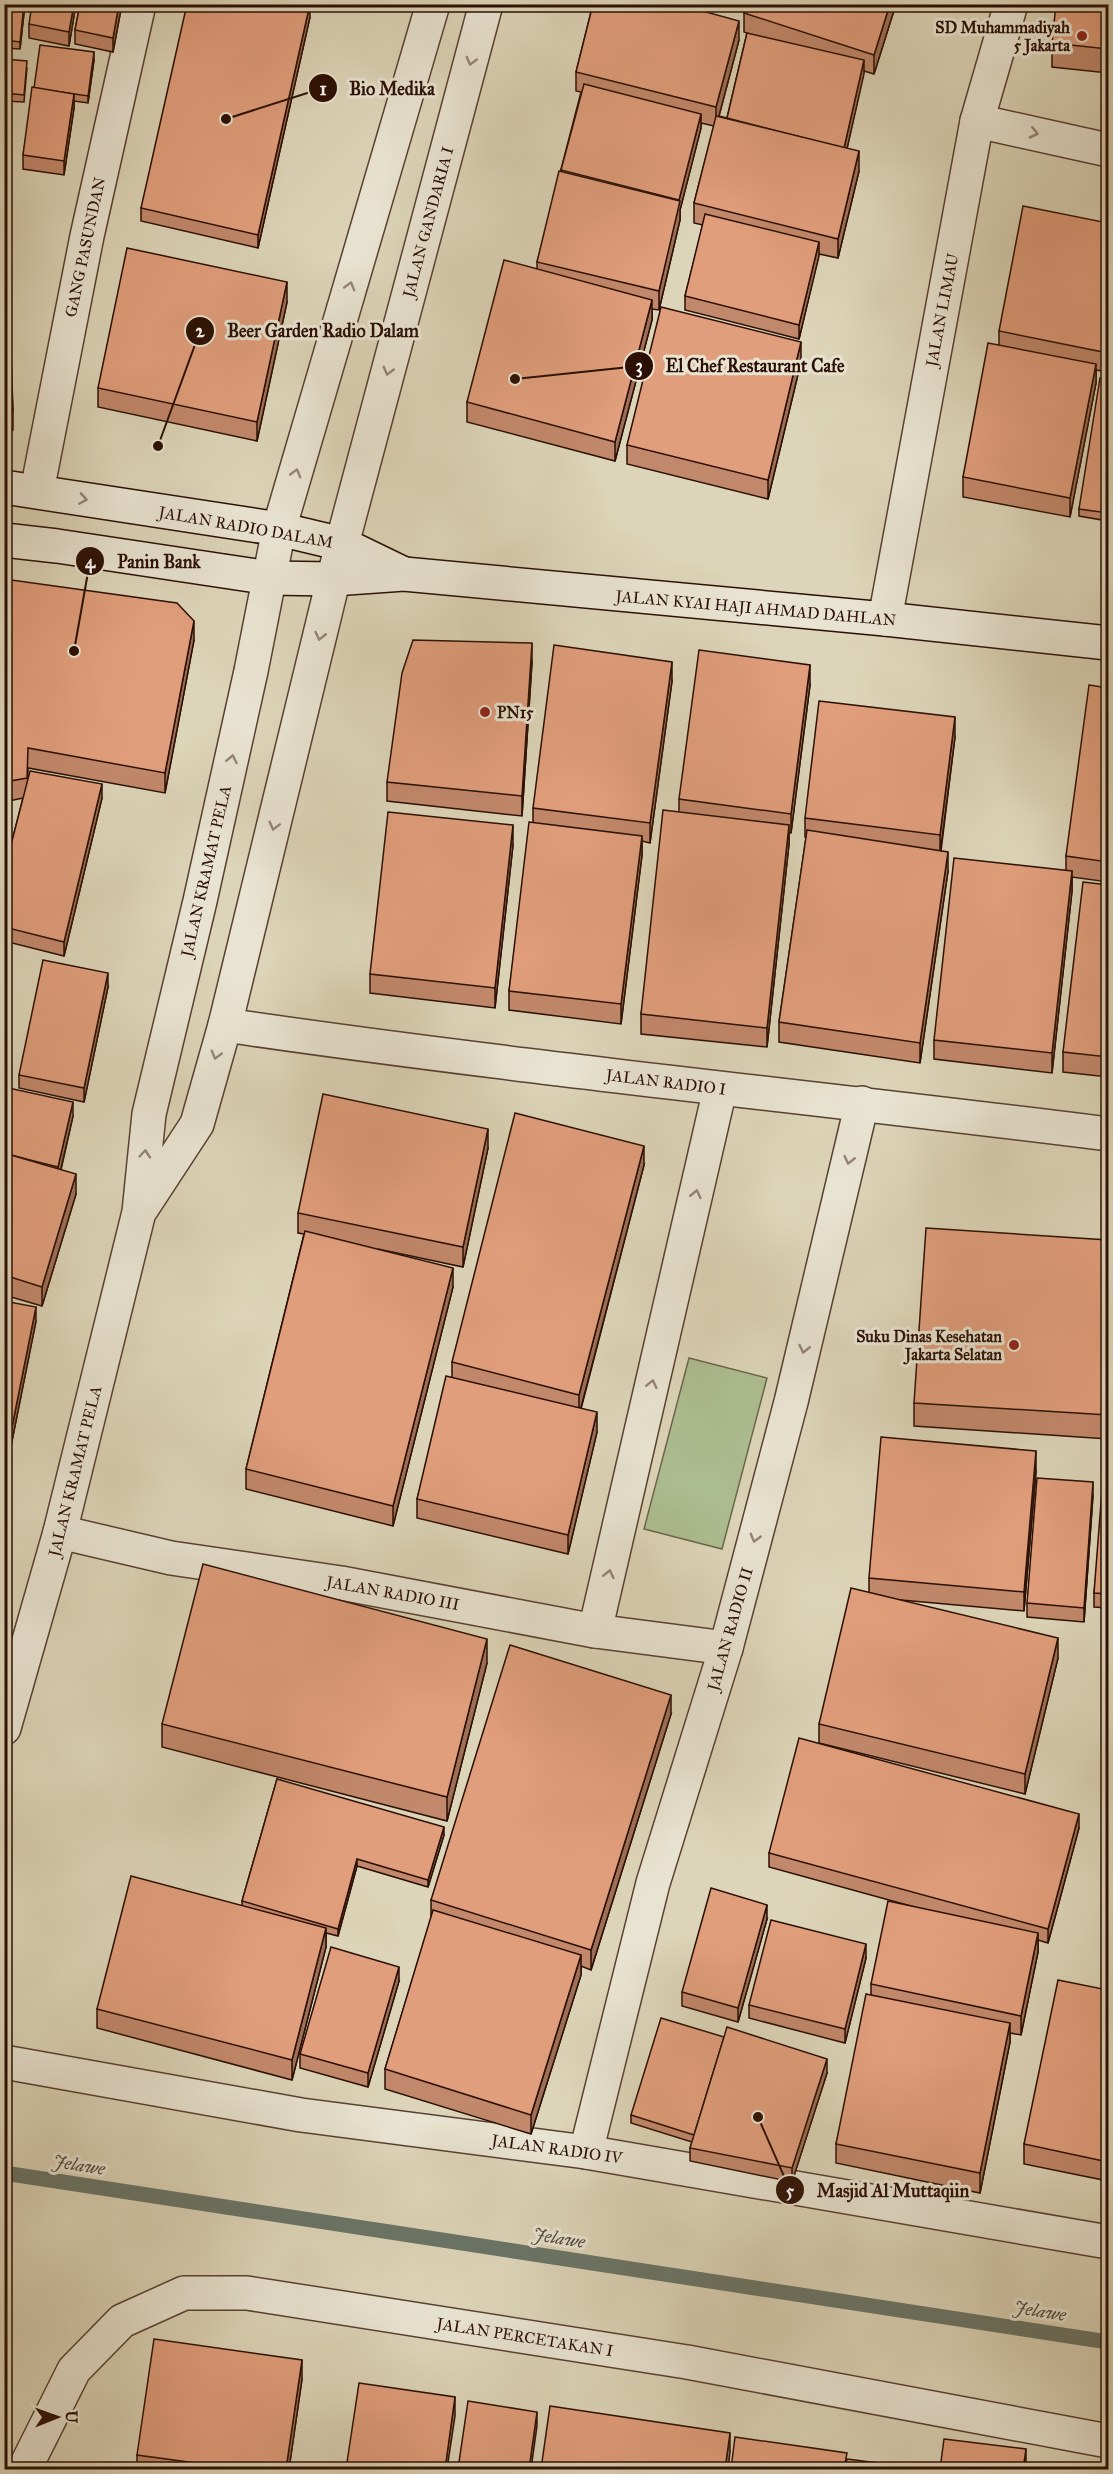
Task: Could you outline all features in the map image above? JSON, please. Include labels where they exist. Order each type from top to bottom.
[{"type":"street","name":"GANG PASUNDAN","points":[[36,491],[87,236],[139,4]]},
{"type":"street","points":[[279,530],[433,4]]},
{"type":"street","name":"JALAN GANDARIA I","points":[[333,579],[486,4]]},
{"type":"street","name":"JALAN LIMAU","points":[[885,619],[977,121],[1011,4]]},
{"type":"street","points":[[977,121],[1108,150]]},
{"type":"street","name":"JALAN RADIO DALAM","points":[[4,487],[279,530],[342,544],[404,574]]},
{"type":"street","name":"JALAN KRAMAT PELA","points":[[4,1728],[60,1532],[140,1212],[148,1114],[200,901],[279,530]]},
{"type":"street","points":[[4,540],[270,578],[333,579],[404,574]]},
{"type":"street","name":"JALAN KYAI HAJI AHMAD DAHLAN","points":[[404,574],[885,619],[1108,643]]},
{"type":"street","name":"JALAN KRAMAT PELA","points":[[140,1212],[197,1124],[225,1025],[333,579]]},
{"type":"street","name":"JALAN RADIO I","points":[[225,1025],[720,1089],[862,1103],[1108,1134]]},
{"type":"street","points":[[596,1631],[720,1089]]},
{"type":"street","name":"JALAN RADIO II","points":[[586,2152],[653,1883],[726,1648],[791,1402],[862,1103]]},
{"type":"street","name":"JALAN RADIO III","points":[[60,1532],[171,1558],[341,1583],[596,1631],[726,1648]]},
{"type":"street","name":"JALAN RADIO IV","points":[[4,2062],[301,2115],[586,2152],[1108,2242]]},
{"type":"street","name":"JALAN PERCETAKAN I","points":[[24,2469],[74,2370],[122,2321],[184,2293],[247,2293],[664,2359],[1108,2442]]},
{"type":"green space","points":[[689,1358],[767,1378],[722,1549],[644,1529]]},
{"type":"building","points":[[4,4],[24,4],[20,42],[4,40]]},
{"type":"building","points":[[32,4],[74,4],[69,32],[29,24]]},
{"type":"building","points":[[80,4],[119,4],[113,38],[75,30]]},
{"type":"building","points":[[187,4],[310,4],[258,235],[141,208]]},
{"type":"building","points":[[593,4],[677,4],[739,21],[716,107],[576,72]]},
{"type":"building","points":[[681,4],[696,4],[694,9]]},
{"type":"building","points":[[747,4],[890,4],[874,55],[744,13]]},
{"type":"building","name":"SD Muhammadiyah 5 Jakarta","points":[[1056,4],[1108,4],[1108,49],[1052,43]]},
{"type":"building","points":[[747,33],[864,60],[844,148],[727,118]]},
{"type":"building","points":[[40,45],[94,52],[88,96],[34,88]]},
{"type":"building","points":[[4,59],[27,61],[24,95],[4,93]]},
{"type":"building","points":[[584,84],[701,114],[679,200],[561,170]]},
{"type":"building","points":[[32,87],[74,94],[64,161],[23,155]]},
{"type":"building","points":[[716,116],[859,151],[838,239],[694,203]]},
{"type":"building","points":[[559,171],[680,201],[659,291],[537,262]]},
{"type":"building","points":[[1023,206],[1108,223],[1108,353],[999,331]]},
{"type":"building","points":[[705,214],[819,242],[799,325],[685,296]]},
{"type":"building","points":[[4,234],[7,234],[13,411],[4,411]]},
{"type":"building","points":[[127,248],[287,282],[257,422],[98,388]]},
{"type":"building","points":[[504,260],[652,300],[615,442],[467,402]]},
{"type":"building","points":[[661,307],[801,342],[768,480],[627,445]]},
{"type":"building","points":[[988,343],[1096,364],[1070,498],[963,477]]},
{"type":"building","points":[[1100,378],[1108,379],[1108,513],[1079,509]]},
{"type":"building","points":[[4,579],[177,603],[194,621],[165,773],[28,748],[27,778],[4,782]]},
{"type":"building","points":[[413,640],[532,643],[522,796],[387,782],[402,673]]},
{"type":"building","points":[[554,645],[672,662],[650,823],[533,808]]},
{"type":"building","points":[[699,650],[810,665],[791,814],[679,799]]},
{"type":"building","points":[[1089,685],[1108,688],[1108,862],[1066,856]]},
{"type":"building","points":[[819,701],[955,717],[940,835],[805,818]]},
{"type":"building","points":[[30,771],[102,784],[64,942],[4,927],[4,872]]},
{"type":"building","points":[[663,810],[789,825],[767,1028],[641,1014]]},
{"type":"building","points":[[388,812],[513,825],[495,988],[370,974]]},
{"type":"building","points":[[529,822],[642,836],[621,1004],[509,991]]},
{"type":"building","points":[[807,830],[948,852],[920,1043],[779,1022]]},
{"type":"building","points":[[954,858],[1072,871],[1052,1053],[934,1040]]},
{"type":"building","points":[[1083,882],[1108,885],[1108,1057],[1063,1052]]},
{"type":"building","points":[[43,960],[108,973],[84,1088],[19,1075]]},
{"type":"building","points":[[4,1087],[73,1102],[58,1167],[4,1153]]},
{"type":"building","points":[[323,1094],[488,1129],[463,1247],[298,1213]]},
{"type":"building","points":[[515,1113],[644,1146],[579,1395],[452,1362]]},
{"type":"building","points":[[4,1153],[76,1174],[42,1287],[4,1275]]},
{"type":"building","name":"Suku Dinas Kesehatan Jakarta Selatan","points":[[926,1228],[1108,1240],[1108,1415],[914,1403]]},
{"type":"building","points":[[305,1231],[453,1268],[393,1506],[246,1469]]},
{"type":"building","points":[[4,1301],[36,1307],[11,1432],[4,1431]]},
{"type":"building","points":[[446,1376],[597,1412],[568,1535],[417,1499]]},
{"type":"building","points":[[881,1437],[1036,1451],[1024,1592],[869,1578]]},
{"type":"building","points":[[1104,1464],[1108,1464],[1108,1594],[1094,1593]]},
{"type":"building","points":[[1037,1478],[1093,1482],[1084,1608],[1027,1603]]},
{"type":"building","points":[[203,1564],[487,1639],[447,1797],[162,1724]]},
{"type":"building","points":[[851,1588],[1058,1638],[1025,1774],[819,1724]]},
{"type":"building","points":[[510,1645],[671,1695],[591,1950],[431,1900]]},
{"type":"building","points":[[799,1738],[1079,1814],[1048,1929],[769,1853]]},
{"type":"building","points":[[277,1779],[444,1827],[428,1880],[357,1859],[338,1929],[242,1901]]},
{"type":"building","points":[[131,1876],[326,1928],[292,2060],[97,2009]]},
{"type":"building","points":[[711,1888],[767,1905],[738,2008],[682,1992]]},
{"type":"building","points":[[888,1901],[1038,1933],[1021,2016],[871,1984]]},
{"type":"building","points":[[433,1910],[581,1955],[531,2115],[385,2069]]},
{"type":"building","points":[[771,1920],[866,1944],[845,2029],[749,2005]]},
{"type":"building","points":[[331,1947],[399,1967],[368,2073],[300,2054]]},
{"type":"building","points":[[1058,1980],[1108,1990],[1108,2162],[1024,2144]]},
{"type":"building","points":[[866,1994],[1010,2023],[980,2173],[836,2144]]},
{"type":"building","points":[[661,2018],[724,2037],[694,2135],[631,2115]]},
{"type":"building","points":[[727,2027],[827,2059],[792,2168],[690,2148]]},
{"type":"building","points":[[154,2339],[302,2360],[286,2469],[240,2469],[137,2455]]},
{"type":"building","points":[[359,2383],[455,2397],[445,2469],[346,2469]]},
{"type":"building","points":[[468,2401],[537,2412],[529,2469],[458,2469]]},
{"type":"building","points":[[550,2406],[730,2433],[725,2469],[541,2469]]},
{"type":"building","points":[[735,2437],[847,2453],[844,2469],[731,2469]]},
{"type":"building","points":[[944,2439],[1026,2449],[1023,2469],[940,2469]]},
{"type":"building","points":[[847,2459],[926,2469],[845,2469]]},
{"type":"waterway","name":"Jelawe","points":[[4,2173],[1108,2342]]},
{"type":"place","name":"SD Muhammadiyah 5 Jakarta","points":[[1082,36]]},
{"type":"place","name":"Bio Medika","points":[[226,119]]},
{"type":"place","name":"El Chef Restaurant Cafe","points":[[515,379]]},
{"type":"place","name":"Beer Garden Radio Dalam","points":[[158,446]]},
{"type":"place","name":"Panin Bank","points":[[74,651]]},
{"type":"place","name":"PN15","points":[[485,712]]},
{"type":"place","name":"Suku Dinas Kesehatan Jakarta Selatan","points":[[1014,1345]]},
{"type":"place","name":"Masjid Al Muttaqiin","points":[[758,2117]]}]
